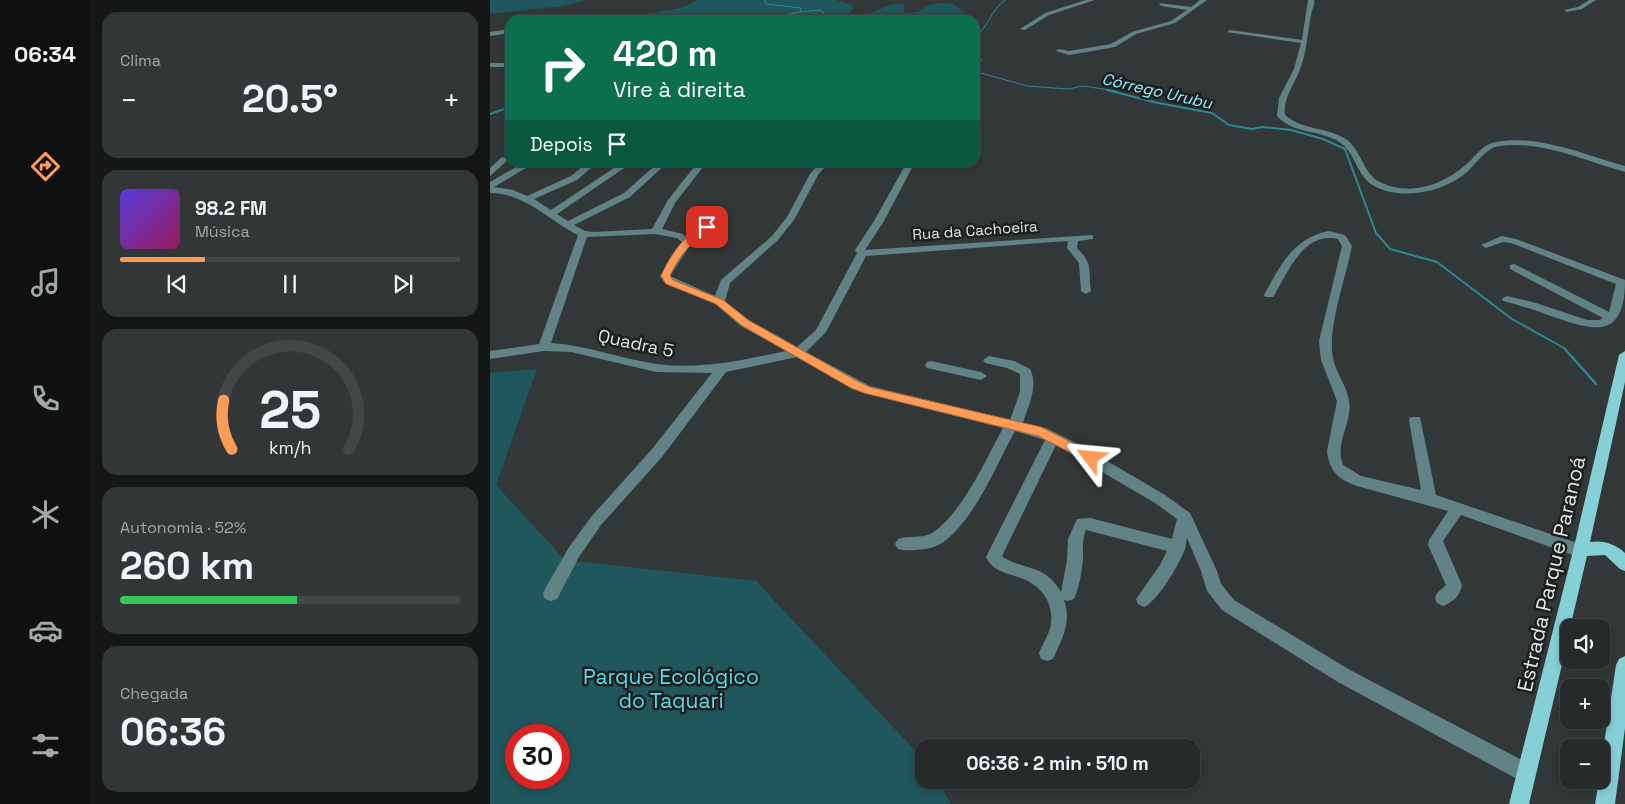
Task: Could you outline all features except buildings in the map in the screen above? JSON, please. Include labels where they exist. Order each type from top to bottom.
[{"type":"main road","name":"Estrada Parque Paranoá","points":[[1519,804],[1581,551],[1625,355]]},
{"type":"main road","points":[[1581,551],[1602,547],[1616,555],[1625,564]]},
{"type":"main road","points":[[1605,804],[1625,665]]},
{"type":"street","points":[[1022,29],[1048,14],[1092,0]]},
{"type":"street","points":[[1311,0],[1312,4],[1308,12],[1308,28],[1305,42],[1295,75],[1280,108],[1281,116],[1297,126],[1345,141],[1357,154],[1365,174],[1378,185],[1412,190],[1424,190],[1443,186],[1459,175],[1489,146],[1498,144],[1536,146],[1625,169]]},
{"type":"street","points":[[1567,10],[1580,8],[1593,0]]},
{"type":"street","points":[[1190,2],[1198,4]]},
{"type":"street","points":[[1161,4],[1198,4]]},
{"type":"street","points":[[1060,51],[1069,53],[1114,46],[1134,33],[1173,22],[1198,4]]},
{"type":"street","points":[[490,36],[505,32]]},
{"type":"street","points":[[1230,32],[1305,42]]},
{"type":"street","points":[[490,36],[505,36]]},
{"type":"street","points":[[490,64],[505,65]]},
{"type":"street","points":[[490,173],[505,159]]},
{"type":"street","points":[[490,186],[523,167]]},
{"type":"street","points":[[525,200],[574,178],[588,167]]},
{"type":"street","points":[[550,214],[621,167]]},
{"type":"street","points":[[568,225],[627,195],[658,167]]},
{"type":"street","points":[[656,231],[671,202],[699,167]]},
{"type":"street","points":[[719,302],[725,282],[775,238],[791,218],[814,174],[820,167]]},
{"type":"street","points":[[798,353],[820,332],[862,253],[860,250],[862,245],[879,221],[908,167]]},
{"type":"street","points":[[490,190],[506,191],[525,200],[582,234],[629,234],[669,231],[677,233],[687,242]]},
{"type":"street","points":[[717,218],[687,242],[670,266],[666,278],[674,284],[719,302],[745,323],[868,390],[1041,432],[1107,467],[1185,516],[1209,571],[1210,580],[1216,592],[1228,605],[1344,676],[1526,773]]},
{"type":"street","points":[[544,347],[582,234]]},
{"type":"street","points":[[1269,295],[1300,246],[1312,238],[1324,234],[1336,234],[1345,240],[1345,257],[1325,340],[1327,360],[1343,402],[1333,444],[1339,469],[1368,485],[1399,491],[1458,508],[1581,551]]},
{"type":"street","name":"Rua da Cachoeira","points":[[862,253],[1090,237]]},
{"type":"street","points":[[1073,238],[1072,248],[1084,261],[1086,291]]},
{"type":"street","points":[[1486,245],[1502,238],[1513,241],[1623,284],[1613,316],[1602,324],[1586,324],[1532,304],[1507,299]]},
{"type":"street","points":[[1514,267],[1593,310],[1613,316]]},
{"type":"street","name":"Quadra 5","points":[[490,355],[544,347],[571,348],[656,368],[680,370],[722,369],[798,353]]},
{"type":"street","points":[[903,544],[937,538],[948,527],[960,514],[1014,425],[1026,394],[1028,381],[1026,372],[1010,364],[989,360]]},
{"type":"street","points":[[931,366],[981,376]]},
{"type":"street","points":[[551,594],[574,552],[596,521],[657,453],[722,369]]},
{"type":"street","points":[[1416,420],[1430,500]]},
{"type":"street","points":[[1047,653],[1057,631],[1059,621],[1056,600],[1048,585],[1040,578],[1000,564],[994,557],[1053,438]]},
{"type":"street","points":[[1443,598],[1453,590],[1454,585],[1437,550],[1436,540],[1458,508]]},
{"type":"street","points":[[1144,599],[1168,569],[1178,547],[1185,516]]},
{"type":"street","points":[[1068,594],[1075,560],[1074,538],[1082,524],[1090,524],[1178,547]]},
{"type":"green space","points":[[490,0],[587,0],[563,6],[490,14]]},
{"type":"green space","points":[[697,0],[836,0],[852,5],[853,9],[849,14],[858,15],[645,15],[685,7]]},
{"type":"green space","points":[[941,3],[953,4],[967,15],[858,15],[897,4],[904,4],[904,13],[917,12],[930,5]]},
{"type":"green space","name":"Parque Ecológico do Taquari","points":[[537,369],[496,485],[565,560],[756,581],[915,750],[915,789],[942,789],[951,804],[490,804],[490,373]]},
{"type":"waterway","name":"Córrego Urubu","points":[[765,0],[766,4],[801,8],[800,12]]},
{"type":"waterway","name":"Córrego Urubu","points":[[980,33],[996,9],[1005,0]]},
{"type":"waterway","name":"Córrego Urubu","points":[[800,12],[821,10],[825,15]]},
{"type":"waterway","name":"Córrego Urubu","points":[[785,15],[800,12]]},
{"type":"waterway","name":"Córrego Urubu","points":[[980,59],[982,60],[980,62]]},
{"type":"waterway","name":"Córrego Urubu","points":[[980,71],[1027,86],[1068,89],[1083,86],[1116,91]]},
{"type":"waterway","name":"Córrego Urubu","points":[[1107,90],[1158,103],[1212,113],[1229,125],[1252,129],[1262,127],[1291,130],[1323,139],[1345,149],[1376,233],[1390,249],[1437,262],[1512,319],[1564,348],[1573,358]]},
{"type":"waterway","name":"Córrego Urubu","points":[[490,114],[505,109]]},
{"type":"waterway","name":"Córrego Urubu","points":[[1572,357],[1596,384]]},
{"type":"route","points":[[707,227],[687,242],[670,266],[665,276],[670,282],[699,292],[719,302],[745,323],[855,385],[868,390],[1041,432],[1091,458]]}]
